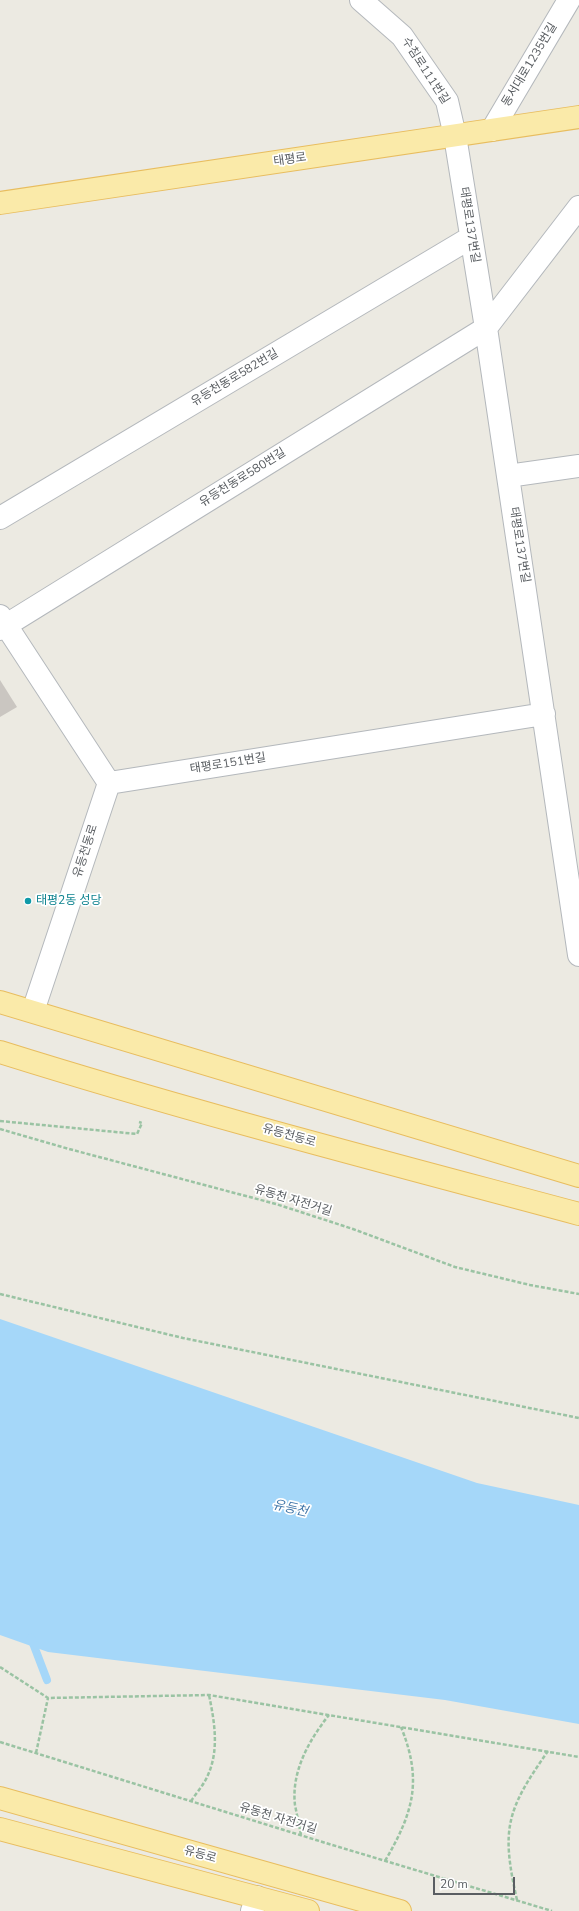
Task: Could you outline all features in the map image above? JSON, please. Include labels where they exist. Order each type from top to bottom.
[{"type":"main road","name":"태평로","points":[[0,203],[579,117]]},
{"type":"main road","points":[[0,1002],[579,1176]]},
{"type":"main road","name":"유등천동로","points":[[0,1052],[74,1076],[327,1147],[579,1214]]},
{"type":"main road","name":"유등로","points":[[0,1798],[400,1911]]},
{"type":"main road","points":[[0,1829],[254,1904],[308,1911]]},
{"type":"street","name":"수침로111번길","points":[[361,0],[402,36],[447,101],[455,136]]},
{"type":"street","name":"동서대로1235번길","points":[[492,130],[569,0]]},
{"type":"street","name":"태평로137번길","points":[[455,136],[470,238],[486,328],[579,955]]},
{"type":"street","points":[[486,328],[579,207]]},
{"type":"street","name":"유등천동로582번길","points":[[0,518],[470,238]]},
{"type":"street","name":"유등천동로580번길","points":[[2,623],[486,328]]},
{"type":"street","points":[[508,476],[579,466]]},
{"type":"street","points":[[2,623],[109,782]]},
{"type":"street","name":"태평로151번길","points":[[109,782],[544,714]]},
{"type":"street","name":"유등천동로","points":[[33,1011],[109,782]]},
{"type":"path","points":[[0,1121],[137,1134],[142,1123],[135,1120]]},
{"type":"path","name":"유동천 자전거길","points":[[0,1129],[69,1149],[276,1204],[353,1229],[455,1267],[530,1285],[579,1294]]},
{"type":"path","points":[[0,1294],[183,1338],[579,1418]]},
{"type":"path","points":[[0,1667],[48,1698],[209,1695],[579,1757]]},
{"type":"path","points":[[191,1801],[206,1780],[216,1738],[209,1695]]},
{"type":"path","points":[[36,1753],[48,1698]]},
{"type":"path","points":[[301,1835],[295,1804],[298,1774],[306,1750],[317,1730],[330,1715]]},
{"type":"path","points":[[386,1861],[400,1836],[410,1808],[414,1785],[406,1740],[401,1727]]},
{"type":"path","name":"유동천 자전거길","points":[[0,1742],[552,1911]]},
{"type":"path","points":[[517,1901],[510,1871],[507,1841],[510,1819],[519,1795],[548,1751]]},
{"type":"water","name":"유등천","points":[[0,1319],[477,1483],[579,1505],[579,1724],[445,1700],[48,1652],[0,1635]]},
{"type":"building","points":[[0,680],[17,707],[0,717]]},
{"type":"waterway","points":[[31,1638],[47,1680]]},
{"type":"place","name":"태평2동 성당","points":[[28,901]]}]
